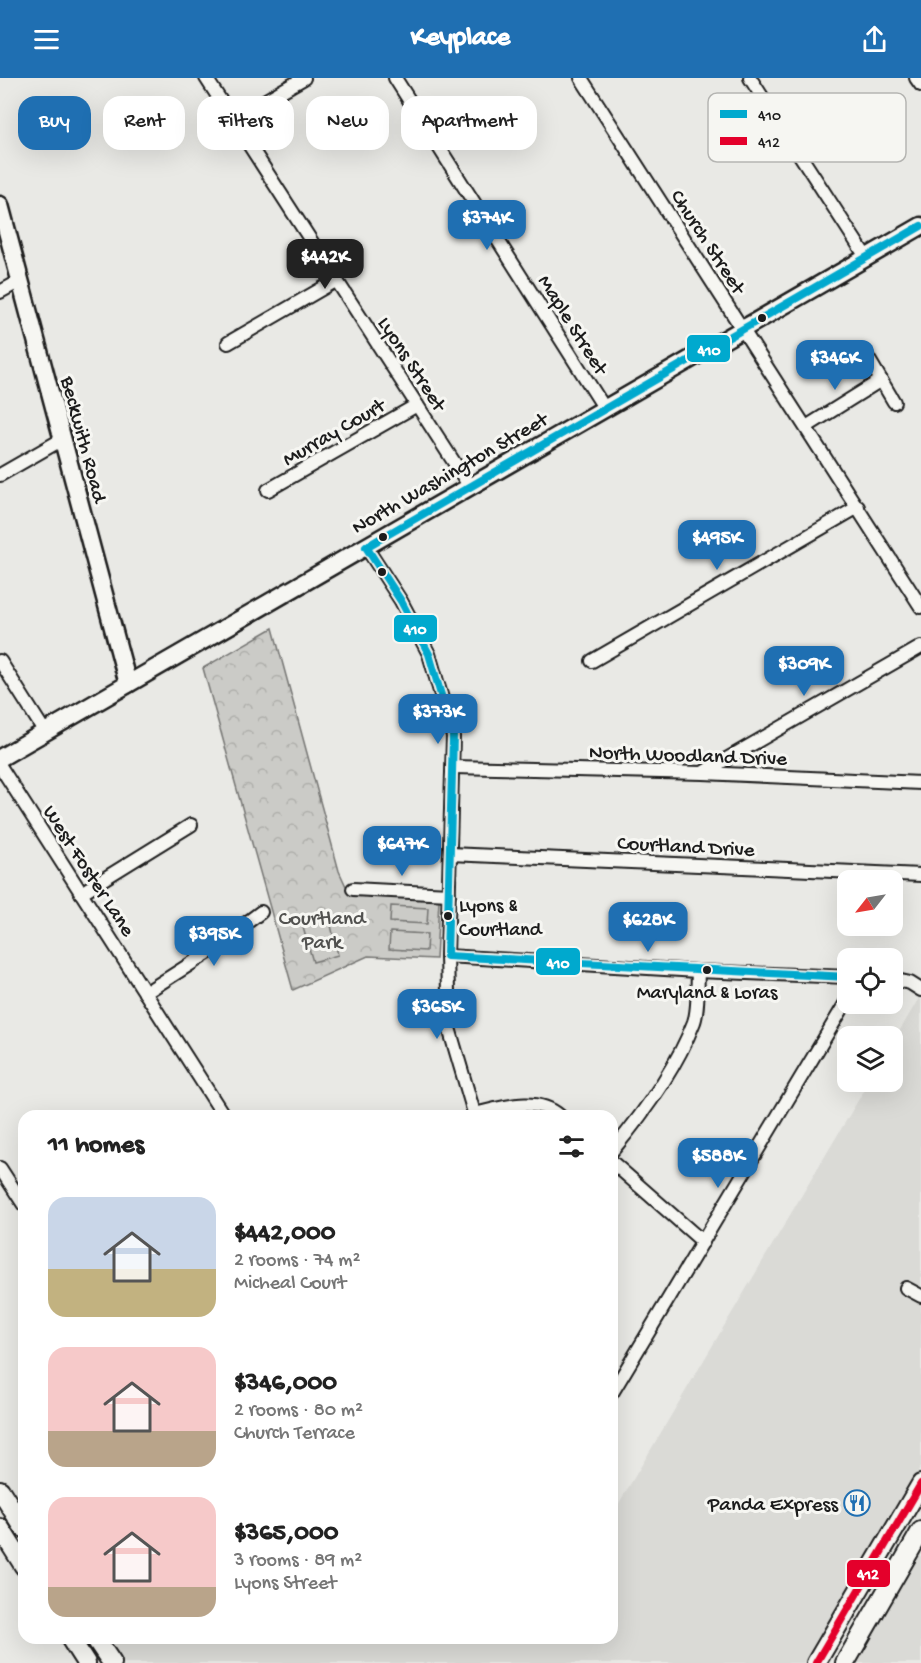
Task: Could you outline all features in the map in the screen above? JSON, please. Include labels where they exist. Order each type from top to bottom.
[{"type":"main road","points":[[816,1663],[921,1484]]},
{"type":"main road","points":[[0,1490],[18,1518]]},
{"type":"main road","points":[[0,1528],[18,1556]]},
{"type":"main road","points":[[845,1663],[921,1531]]},
{"type":"main road","points":[[74,1644],[86,1663]]},
{"type":"main road","points":[[99,1644],[112,1663]]},
{"type":"street","name":"Lyons Street","points":[[206,78],[218,96]]},
{"type":"street","points":[[273,96],[304,78]]},
{"type":"street","name":"Maple Street","points":[[395,78],[605,408]]},
{"type":"street","name":"Church Street","points":[[581,78],[921,607]]},
{"type":"street","points":[[750,78],[760,93]]},
{"type":"street","points":[[916,78],[921,85]]},
{"type":"street","name":"Lyons Street","points":[[253,150],[470,487]]},
{"type":"street","points":[[804,162],[866,257]]},
{"type":"street","name":"Beckwith Road","points":[[0,205],[128,684]]},
{"type":"street","name":"North Washington Street","points":[[0,758],[921,226]]},
{"type":"street","points":[[228,343],[337,280]]},
{"type":"street","points":[[0,292],[20,281]]},
{"type":"street","points":[[868,358],[894,402]]},
{"type":"street","points":[[806,427],[881,380]]},
{"type":"street","name":"Murray Court","points":[[268,490],[417,405]]},
{"type":"street","points":[[0,475],[61,440]]},
{"type":"street","points":[[592,661],[858,507]]},
{"type":"street","points":[[366,547],[401,601],[429,654],[453,736],[447,956],[449,1028],[474,1110]]},
{"type":"street","points":[[703,773],[921,647]]},
{"type":"street","points":[[0,661],[45,732]]},
{"type":"street","name":"West Foster Lane","points":[[0,766],[220,1110]]},
{"type":"street","name":"North Woodland Drive","points":[[453,767],[703,773],[921,783]]},
{"type":"street","points":[[81,892],[191,825]]},
{"type":"street","name":"Courtland Drive","points":[[450,854],[921,875]]},
{"type":"street","points":[[353,889],[449,894]]},
{"type":"street","points":[[145,993],[239,933],[245,924],[261,912]]},
{"type":"street","points":[[447,956],[837,977]]},
{"type":"street","points":[[618,1144],[642,1115],[694,1020],[698,971]]},
{"type":"street","points":[[903,981],[921,990]]},
{"type":"street","points":[[618,1383],[839,1014]]},
{"type":"street","points":[[495,1110],[520,1104],[541,1106],[549,1110]]},
{"type":"street","points":[[618,1167],[703,1242]]},
{"type":"street","points":[[0,1168],[18,1196]]},
{"type":"street","points":[[906,1288],[921,1296]]},
{"type":"shaded area","points":[[919,998],[921,1000],[921,1467],[806,1663],[122,1663],[110,1644],[618,1644],[618,1505],[863,1092],[903,1092],[902,1026]]},
{"type":"shaded area","points":[[921,1545],[921,1663],[856,1663]]},
{"type":"green space","name":"Courtland Park","points":[[273,628],[339,871],[350,895],[439,900],[436,959],[368,956],[293,990],[203,668]]},
{"type":"green space","points":[[391,906],[428,908],[427,924],[390,922]]},
{"type":"green space","points":[[329,917],[338,955],[313,962],[302,924]]},
{"type":"green space","points":[[390,932],[427,934],[426,951],[389,949]]},
{"type":"transit line","name":"410","points":[[837,976],[447,956],[453,736],[429,654],[401,601],[366,547],[921,226]]},
{"type":"transit line","name":"412","points":[[816,1663],[921,1484]]},
{"type":"place","name":"Lyons & Courtland","points":[[448,916]]},
{"type":"place","name":"Maryland & Loras","points":[[707,970]]},
{"type":"place","name":"Panda Express","points":[[857,1503]]}]
